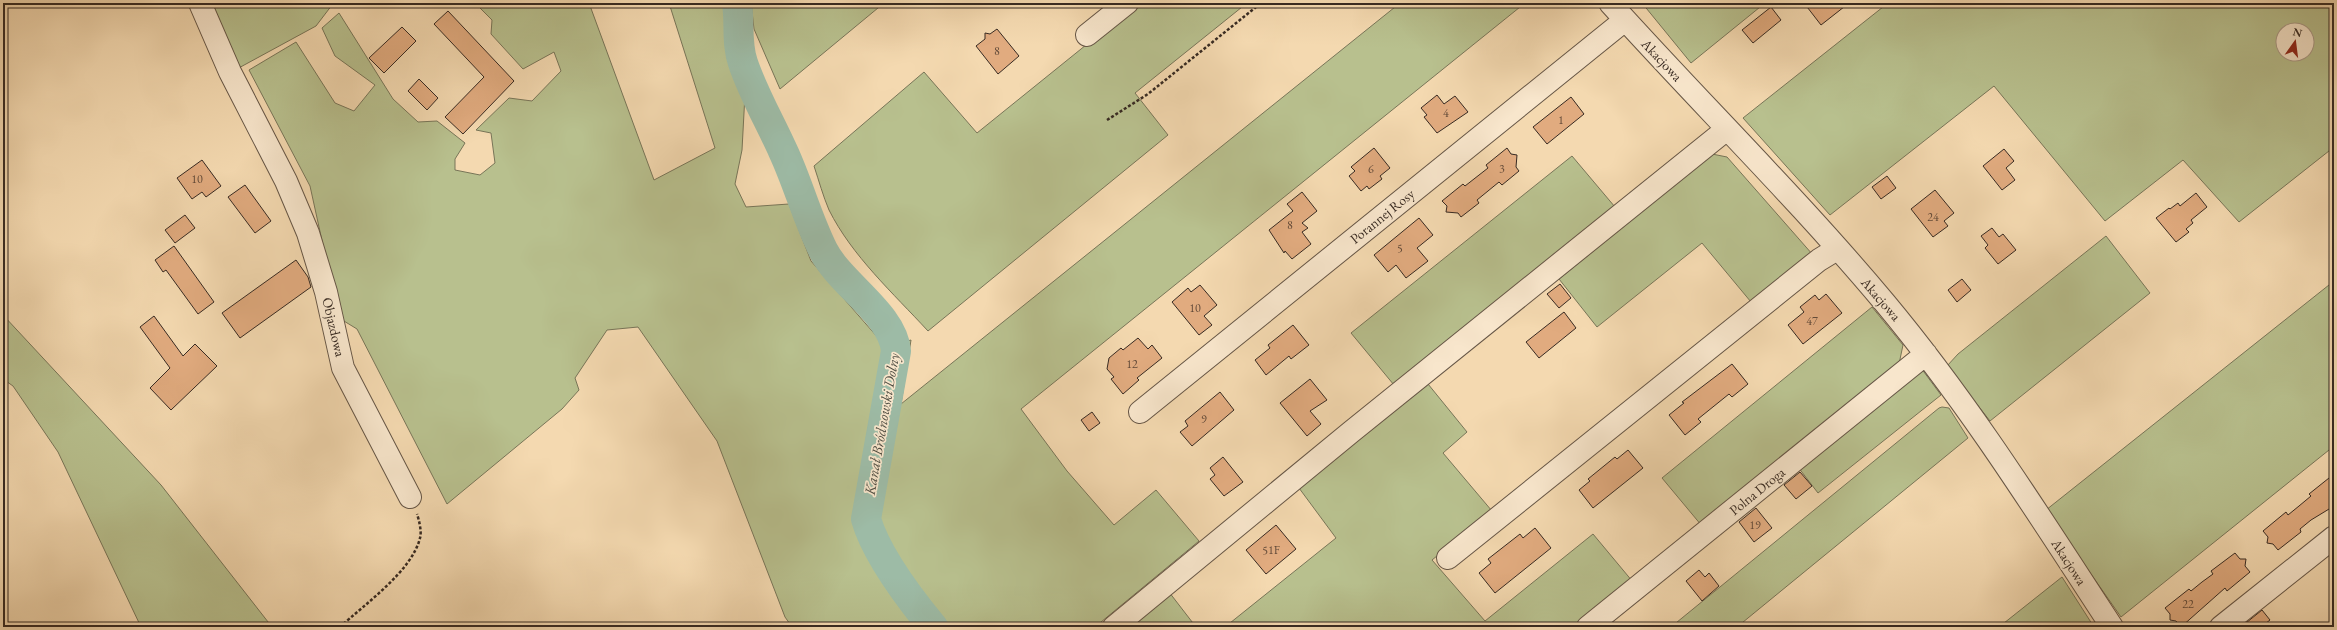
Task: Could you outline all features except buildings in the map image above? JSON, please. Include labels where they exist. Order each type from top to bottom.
[{"type":"street","name":"Objazdowa","points":[[200,3],[230,72],[286,181],[308,233],[326,292],[343,368],[410,497]]},
{"type":"street","points":[[1087,35],[1127,3]]},
{"type":"street","name":"Akacjowa","points":[[1610,3],[1837,249],[1926,354],[1989,440],[2112,627]]},
{"type":"street","name":"Porannej Rosy","points":[[1140,412],[1625,20]]},
{"type":"street","points":[[1114,627],[1350,432],[1726,129]]},
{"type":"street","points":[[1448,558],[1819,260],[1837,249]]},
{"type":"street","name":"Polna Droga","points":[[1588,627],[1926,354]]},
{"type":"street","points":[[2221,627],[2334,538]]},
{"type":"path","points":[[1107,120],[1148,94],[1261,3]]},
{"type":"path","points":[[340,627],[398,574],[415,552],[421,537],[418,518],[410,497]]},
{"type":"green space","points":[[206,3],[337,3],[332,5],[316,26],[235,70]]},
{"type":"green space","points":[[475,3],[589,3],[654,180],[715,148],[669,3],[725,3],[745,94],[742,150],[735,184],[746,207],[789,204],[811,261],[886,347],[911,340],[901,404],[1400,3],[1525,3],[1021,409],[1067,471],[1114,525],[1156,490],[1199,541],[1095,627],[792,627],[785,617],[717,441],[638,327],[607,330],[575,378],[579,390],[562,409],[447,504],[357,329],[339,318],[310,186],[249,70],[296,42],[335,103],[354,111],[375,85],[335,56],[322,28],[339,13],[393,99],[418,122],[437,121],[465,143],[455,159],[455,170],[480,175],[495,163],[491,133],[476,130],[509,98],[532,101],[561,71],[554,52],[523,69],[491,34],[492,20]]},
{"type":"green space","points":[[751,3],[884,3],[780,89],[754,29]]},
{"type":"green space","points":[[1138,3],[1247,3],[1135,93],[1168,135],[928,331],[874,274],[849,243],[829,210],[814,166],[924,72],[977,133]]},
{"type":"green space","points":[[1642,3],[1765,3],[1691,63]]},
{"type":"green space","points":[[1888,3],[2334,3],[2334,147],[2239,222],[2183,160],[2105,221],[1994,86],[1830,215],[1743,118]]},
{"type":"green space","points":[[1712,154],[1727,157],[1813,255],[1751,302],[1702,243],[1597,327],[1559,279]]},
{"type":"green space","points":[[1572,156],[1615,207],[1394,385],[1351,333]]},
{"type":"green space","points":[[2106,236],[2150,293],[1990,421],[1947,366],[1958,354]]},
{"type":"green space","points":[[2334,281],[2334,446],[2121,617],[2046,510]]},
{"type":"green space","points":[[1872,307],[1903,345],[1899,364],[1702,526],[1662,478]]},
{"type":"green space","points":[[3,315],[161,485],[272,627],[141,627],[58,452],[13,386],[3,379]]},
{"type":"green space","points":[[1921,368],[1941,395],[1818,493],[1798,467]]},
{"type":"green space","points":[[1428,384],[1467,432],[1443,453],[1492,511],[1432,560],[1485,621],[1593,534],[1633,582],[1578,627],[1225,627],[1336,538],[1299,488]]},
{"type":"green space","points":[[1939,408],[1949,408],[1968,438],[1737,627],[1671,627]]},
{"type":"green space","points":[[2062,577],[2094,627],[1999,627]]},
{"type":"green space","points":[[1169,592],[1196,627],[1126,627]]},
{"type":"waterway","name":"Kanał Bródnowski Dolny","points":[[737,3],[739,40],[743,63],[788,163],[817,238],[831,263],[876,312],[886,324],[893,337],[896,351],[866,519],[877,547],[904,590],[933,627]]}]
